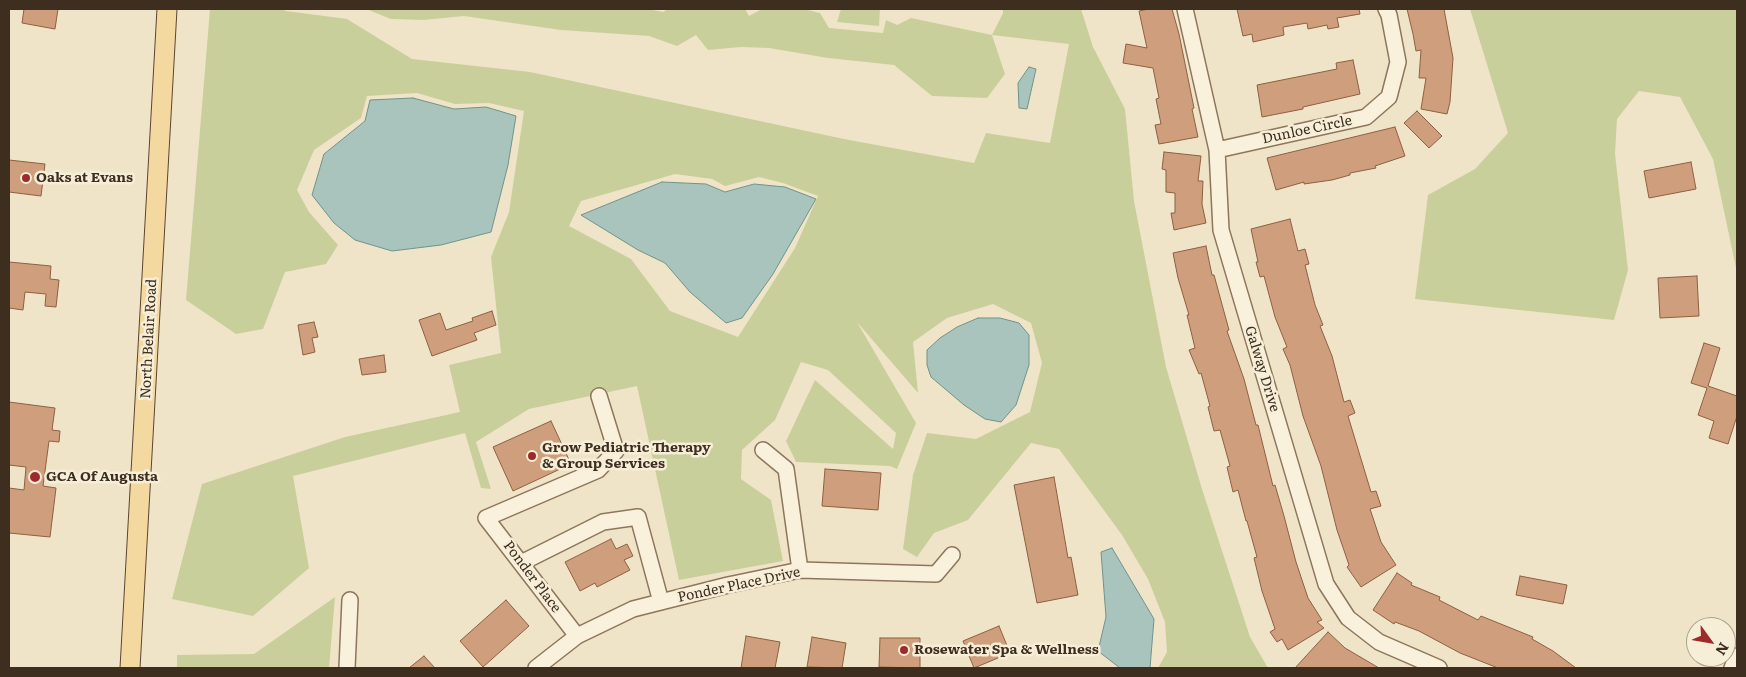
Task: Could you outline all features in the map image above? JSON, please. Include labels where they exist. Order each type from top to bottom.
[{"type":"main road","name":"North Belair Road","points":[[130,668],[167,9]]},
{"type":"street","name":"Galway Drive","points":[[1185,9],[1217,150],[1221,230],[1326,584],[1348,618],[1379,642],[1439,668]]},
{"type":"street","name":"Dunloe Circle","points":[[1217,150],[1366,117],[1388,97],[1398,62],[1389,15],[1386,9]]},
{"type":"street","name":"Ponder Place","points":[[577,636],[486,518],[598,470],[616,452],[599,396]]},
{"type":"street","points":[[763,450],[786,469],[800,570]]},
{"type":"street","points":[[521,563],[603,522],[638,517],[660,602]]},
{"type":"street","name":"Ponder Place Drive","points":[[536,668],[577,636],[633,609],[728,585],[800,570],[936,574],[952,555]]},
{"type":"street","points":[[347,668],[350,600]]},
{"type":"street","points":[[1732,668],[1737,656]]},
{"type":"green space","points":[[210,9],[281,9],[347,19],[412,59],[530,72],[844,139],[974,163],[986,133],[1050,143],[1069,44],[992,35],[1003,13],[1003,9],[1081,9],[1093,47],[1125,109],[1134,201],[1166,367],[1202,489],[1250,637],[1268,668],[1158,668],[1167,652],[1165,622],[1148,579],[1122,535],[1059,449],[1031,443],[968,520],[934,533],[917,557],[903,549],[913,475],[927,433],[976,439],[1030,412],[1042,363],[1031,323],[993,304],[947,318],[913,342],[918,393],[857,322],[916,423],[897,469],[890,466],[796,462],[786,441],[815,380],[893,449],[896,433],[828,370],[801,362],[775,420],[742,450],[741,479],[771,500],[783,561],[679,580],[637,386],[529,409],[476,442],[491,489],[481,488],[465,433],[293,476],[309,568],[253,616],[172,599],[202,484],[345,437],[460,412],[449,365],[501,353],[491,257],[509,212],[524,111],[489,103],[455,104],[417,93],[367,96],[361,118],[314,150],[297,190],[309,212],[338,245],[326,264],[285,272],[263,329],[236,334],[186,300]],"holes":[[[675,174],[712,179],[725,186],[759,177],[783,183],[818,196],[795,248],[738,337],[670,311],[631,259],[569,226],[581,201]]]},
{"type":"green space","points":[[366,9],[648,9],[663,12],[668,9],[745,9],[749,16],[762,9],[804,9],[820,13],[829,28],[883,33],[886,20],[897,25],[911,18],[992,35],[1005,74],[987,98],[932,96],[894,65],[828,58],[769,48],[741,47],[708,50],[696,35],[677,46],[649,36],[561,30],[464,16],[423,20],[391,19]]},
{"type":"green space","points":[[841,9],[880,9],[879,26],[837,22]]},
{"type":"green space","points":[[1470,9],[1737,9],[1737,273],[1713,159],[1680,97],[1639,91],[1617,119],[1615,154],[1628,270],[1614,320],[1415,299],[1428,195],[1475,169],[1508,133]]},
{"type":"green space","points":[[335,597],[329,668],[177,668],[177,655],[254,654]]},
{"type":"water","points":[[1029,67],[1036,69],[1027,109],[1019,108],[1018,83]]},
{"type":"water","points":[[413,98],[454,109],[486,107],[516,116],[508,165],[491,232],[441,245],[392,251],[355,240],[334,223],[312,195],[324,154],[365,121],[370,100]]},
{"type":"water","points":[[662,182],[706,184],[725,192],[754,184],[785,187],[816,199],[773,274],[742,318],[726,323],[690,292],[665,263],[638,250],[581,215]]},
{"type":"water","points":[[978,318],[1000,318],[1019,323],[1029,335],[1029,365],[1016,405],[1001,422],[985,419],[964,405],[931,377],[927,365],[927,350],[940,338],[957,327]]},
{"type":"water","points":[[1112,548],[1154,619],[1150,668],[1120,668],[1098,651],[1106,617],[1101,552]]},
{"type":"building","points":[[24,9],[58,9],[55,29],[22,23]]},
{"type":"building","points":[[1172,9],[1179,34],[1198,137],[1159,144],[1155,125],[1161,124],[1156,99],[1159,98],[1153,68],[1123,63],[1126,44],[1147,48],[1139,11]]},
{"type":"building","points":[[1237,9],[1359,9],[1360,14],[1337,18],[1339,27],[1328,29],[1327,25],[1308,29],[1307,23],[1283,27],[1284,35],[1253,42],[1252,34],[1243,36]]},
{"type":"building","points":[[1407,9],[1444,9],[1453,58],[1450,102],[1447,114],[1421,109],[1426,78],[1419,78],[1421,50],[1416,51]]},
{"type":"building","points":[[1353,60],[1360,94],[1303,107],[1303,109],[1262,117],[1257,85],[1337,69],[1336,63]]},
{"type":"building","points":[[1417,111],[1442,136],[1429,148],[1404,123]]},
{"type":"building","points":[[1395,127],[1405,156],[1375,166],[1376,168],[1350,173],[1350,175],[1332,180],[1304,184],[1304,182],[1276,190],[1267,158]]},
{"type":"building","points":[[1164,152],[1201,156],[1198,181],[1203,181],[1202,204],[1206,223],[1174,230],[1171,213],[1175,213],[1175,193],[1166,192],[1166,170],[1162,169]]},
{"type":"building","name":"Oaks at Evans","points":[[9,160],[45,164],[41,196],[9,192]]},
{"type":"building","points":[[1691,162],[1696,189],[1649,198],[1644,171]]},
{"type":"building","points":[[1290,219],[1298,251],[1305,249],[1309,264],[1305,265],[1315,305],[1323,325],[1320,326],[1332,356],[1344,402],[1350,400],[1355,413],[1348,416],[1371,492],[1376,491],[1381,506],[1370,509],[1381,542],[1396,565],[1361,587],[1347,567],[1349,565],[1337,530],[1321,466],[1303,416],[1290,365],[1283,349],[1287,347],[1275,317],[1264,276],[1260,277],[1256,262],[1258,262],[1251,229]]},
{"type":"building","points":[[1206,246],[1212,275],[1214,275],[1229,330],[1227,331],[1244,379],[1256,425],[1258,425],[1273,486],[1275,485],[1296,562],[1308,598],[1322,620],[1317,622],[1324,628],[1288,650],[1282,639],[1277,642],[1270,632],[1275,629],[1262,591],[1254,558],[1257,557],[1247,521],[1238,490],[1233,492],[1227,467],[1230,466],[1220,430],[1214,431],[1208,407],[1210,406],[1201,373],[1199,374],[1189,350],[1195,348],[1187,315],[1189,315],[1173,253]]},
{"type":"building","points":[[9,262],[51,266],[50,279],[59,280],[56,307],[45,306],[46,294],[25,292],[23,310],[9,308]]},
{"type":"building","points":[[1697,276],[1699,316],[1660,318],[1658,278]]},
{"type":"building","points":[[492,311],[496,325],[474,333],[477,340],[432,356],[419,320],[440,313],[446,330],[473,321],[472,318]]},
{"type":"building","points":[[314,322],[318,337],[312,338],[315,352],[303,355],[298,325]]},
{"type":"building","points":[[1704,343],[1720,348],[1708,386],[1737,396],[1737,416],[1728,444],[1709,438],[1714,421],[1698,415],[1707,388],[1691,383]]},
{"type":"building","points":[[384,355],[386,372],[362,375],[359,359]]},
{"type":"building","name":"GCA Of Augusta","points":[[9,402],[55,408],[52,430],[60,431],[59,442],[49,441],[43,486],[56,488],[50,537],[9,533],[9,488],[24,490],[26,467],[9,465]]},
{"type":"building","name":"Grow Pediatric Therapy & Group Services","points":[[551,421],[571,464],[513,491],[493,447]]},
{"type":"building","points":[[825,469],[881,473],[878,510],[822,506]]},
{"type":"building","points":[[1054,477],[1068,558],[1071,557],[1078,595],[1037,603],[1014,485]]},
{"type":"building","points":[[611,539],[616,549],[627,544],[633,556],[624,560],[630,570],[597,587],[595,583],[580,591],[565,562]]},
{"type":"building","points":[[1397,573],[1412,583],[1411,585],[1440,597],[1439,600],[1478,620],[1481,616],[1533,637],[1532,639],[1553,651],[1576,668],[1498,668],[1460,653],[1419,631],[1395,622],[1394,624],[1373,610]]},
{"type":"building","points":[[1520,576],[1567,585],[1563,604],[1516,595]]},
{"type":"building","points":[[506,600],[529,626],[483,667],[460,641]]},
{"type":"building","points":[[999,626],[1010,653],[974,668],[963,641]]},
{"type":"building","points":[[1328,632],[1345,648],[1379,668],[1295,668]]},
{"type":"building","points":[[746,636],[780,642],[775,668],[741,668]]},
{"type":"building","points":[[812,637],[846,643],[842,668],[807,667]]},
{"type":"building","points":[[880,638],[920,638],[920,668],[879,667]]},
{"type":"building","points":[[424,656],[435,668],[409,668]]},
{"type":"place","name":"Oaks at Evans","points":[[26,178]]},
{"type":"place","name":"Grow Pediatric Therapy & Group Services","points":[[532,456]]},
{"type":"place","name":"GCA Of Augusta","points":[[35,477]]},
{"type":"place","name":"Rosewater Spa & Wellness","points":[[904,650]]}]
